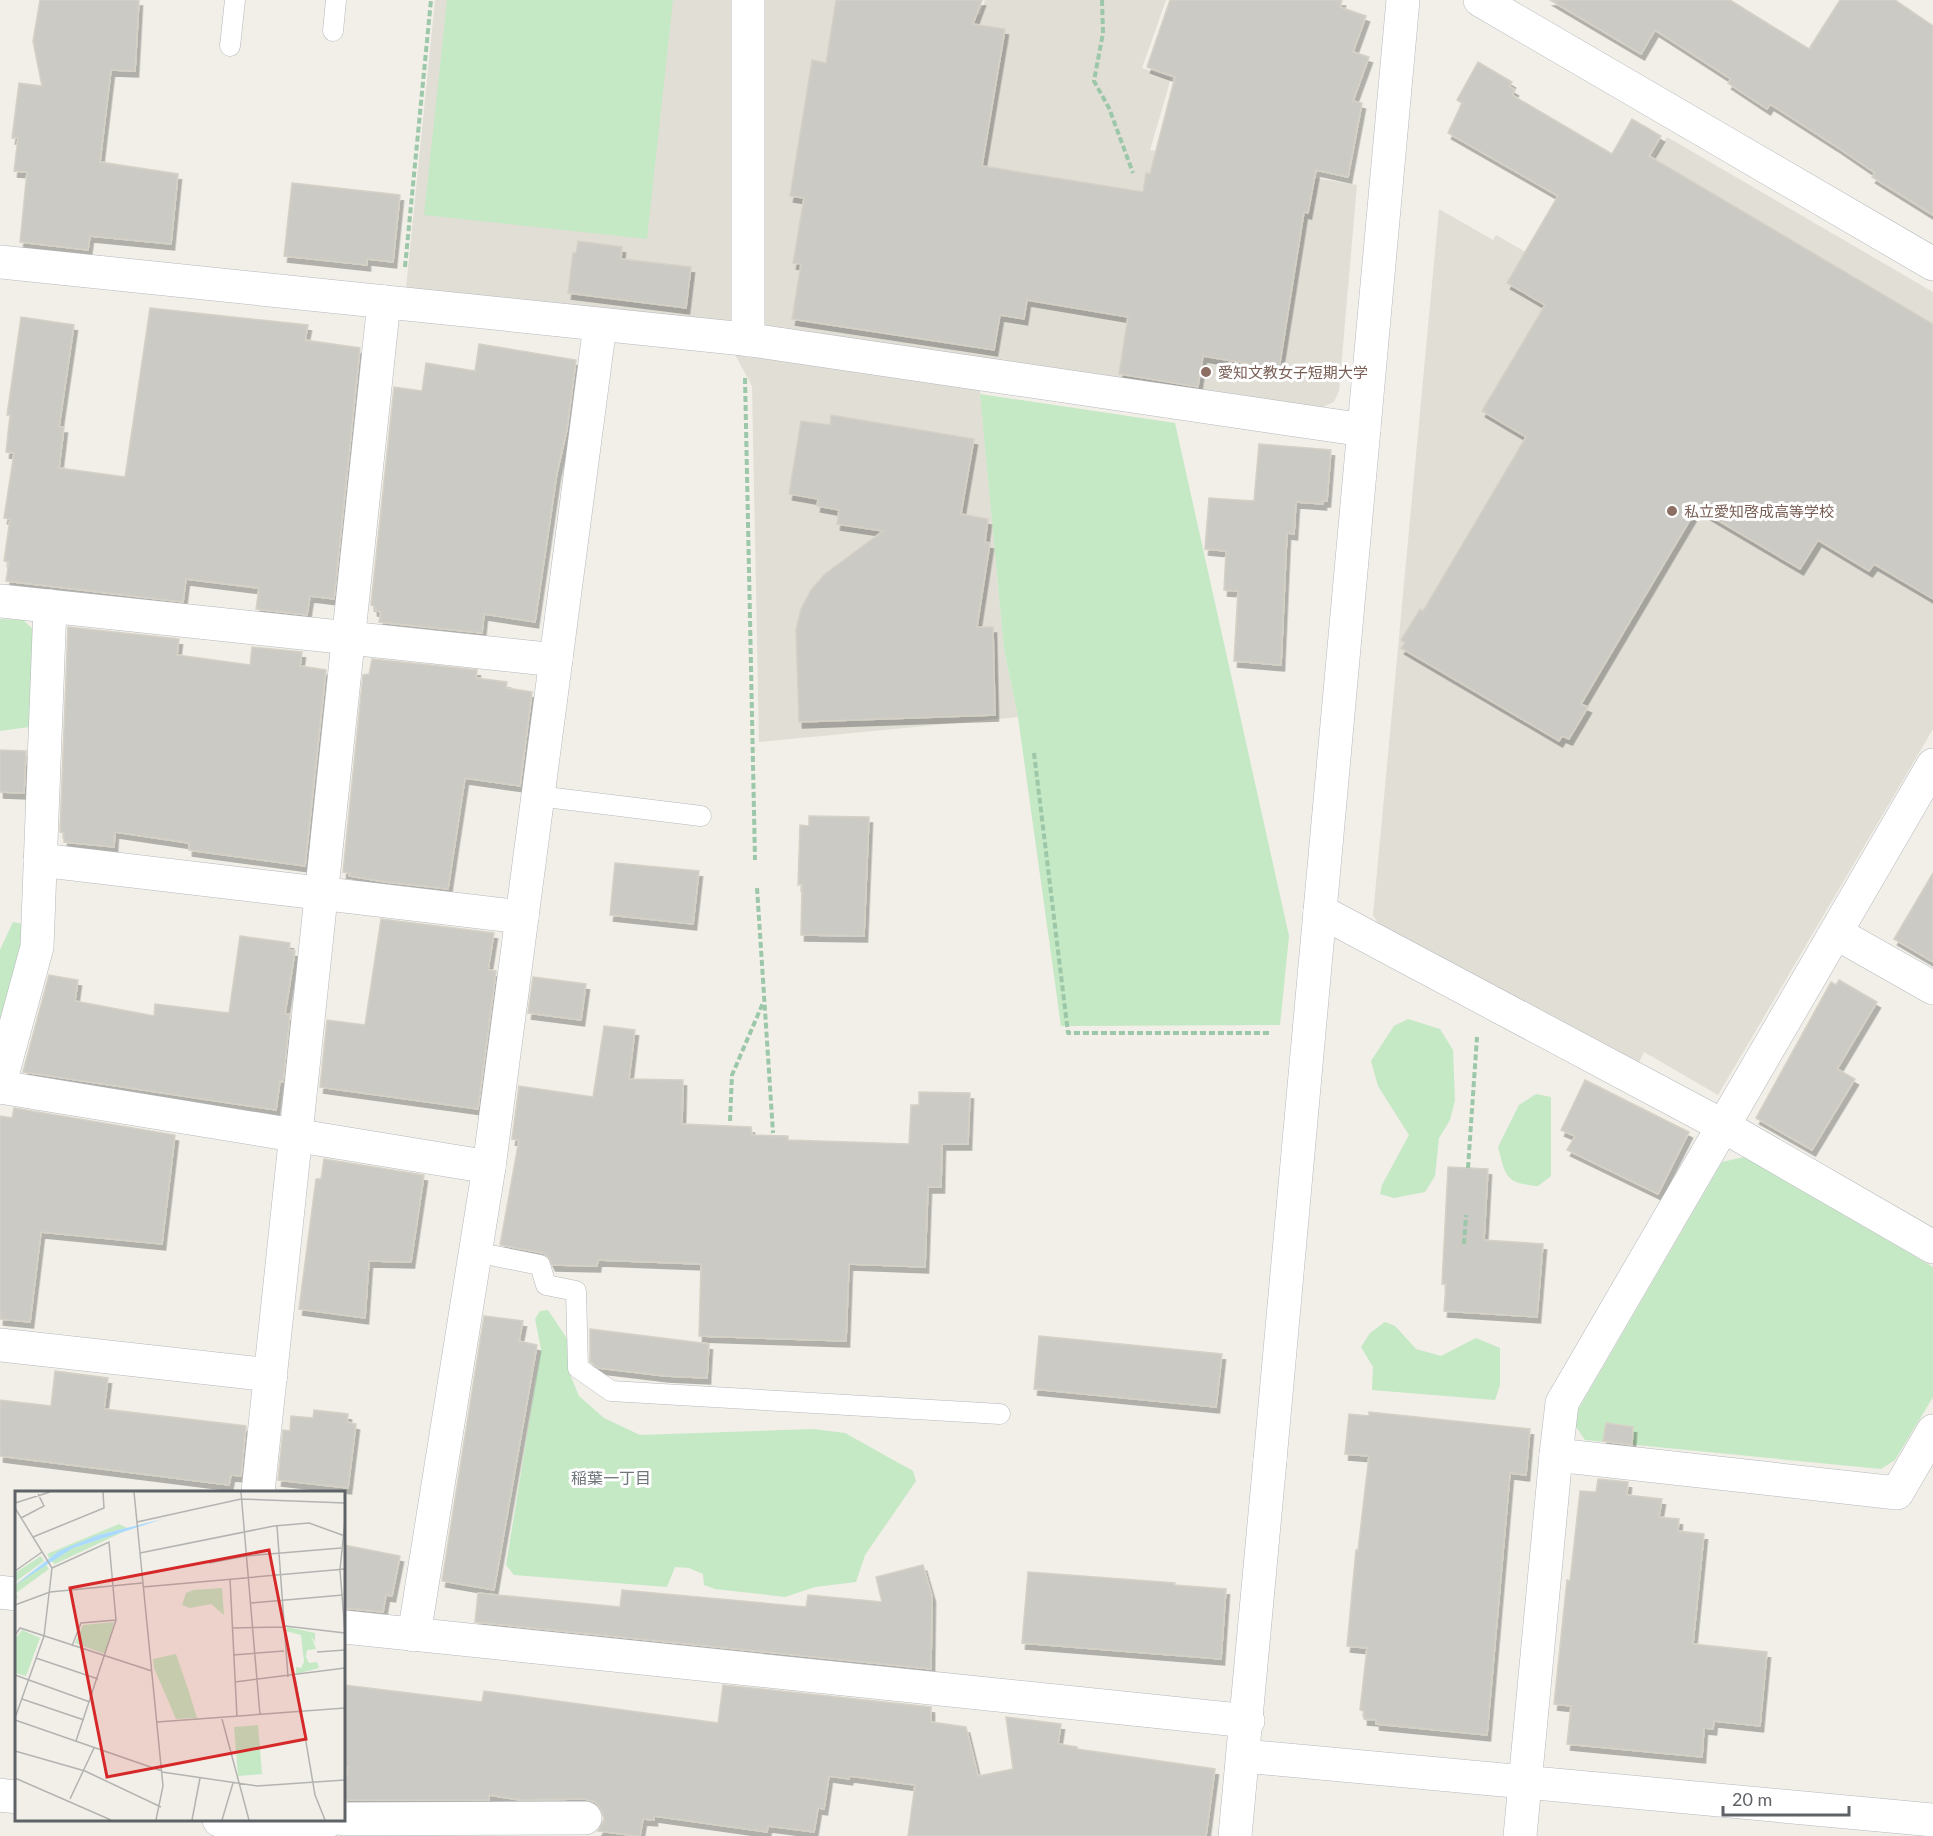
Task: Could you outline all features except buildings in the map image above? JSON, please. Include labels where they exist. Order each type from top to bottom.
[{"type":"street","points":[[746,339],[748,0]]},
{"type":"street","points":[[1235,1836],[1248,1721],[1403,0]]},
{"type":"street","points":[[1480,0],[1933,264]]},
{"type":"street","points":[[0,262],[746,339],[1364,430]]},
{"type":"street","points":[[258,1491],[348,638],[393,303]]},
{"type":"street","points":[[414,1635],[489,1167],[600,325]]},
{"type":"street","points":[[0,601],[556,660]]},
{"type":"street","points":[[50,606],[37,947],[0,1085],[489,1167]]},
{"type":"street","points":[[1520,1836],[1562,1403],[1725,1127],[1933,765]]},
{"type":"street","points":[[40,860],[522,916]]},
{"type":"street","points":[[1320,911],[1725,1127],[1933,1247]]},
{"type":"street","points":[[1836,933],[1933,988]]},
{"type":"street","points":[[0,1345],[271,1375]]},
{"type":"street","points":[[1556,1455],[1897,1493],[1933,1431]]},
{"type":"street","points":[[0,1592],[15,1594]]},
{"type":"street","points":[[345,1627],[1248,1721]]},
{"type":"street","points":[[1244,1756],[1933,1820]]},
{"type":"street","points":[[0,1795],[15,1797]]},
{"type":"street","points":[[345,1820],[585,1818]]},
{"type":"street","points":[[221,1836],[222,1821]]},
{"type":"lane","points":[[230,46],[235,0]]},
{"type":"lane","points":[[333,31],[336,0]]},
{"type":"lane","points":[[538,796],[701,816]]},
{"type":"lane","points":[[476,1252],[540,1264],[546,1285],[576,1291],[578,1368],[611,1391],[1000,1414]]},
{"type":"path","points":[[393,303],[431,0]]},
{"type":"path","points":[[1102,0],[1103,33],[1094,81],[1109,108],[1133,173]]},
{"type":"path","points":[[746,339],[755,860]]},
{"type":"path","points":[[1034,753],[1068,1033],[1309,1032]]},
{"type":"path","points":[[757,888],[773,1132]]},
{"type":"path","points":[[730,1121],[732,1075],[764,1001]]},
{"type":"path","points":[[1468,1168],[1477,1031]]},
{"type":"path","points":[[1464,1244],[1466,1215]]},
{"type":"shaded area","name":"愛知文教女子短期大学","points":[[435,0],[938,0],[980,15],[985,0],[1166,0],[1142,68],[1171,78],[1150,150],[1357,185],[1339,391],[1334,402],[1320,408],[977,359],[1004,649],[1018,717],[759,742],[752,386],[717,321],[406,288]]},
{"type":"shaded area","name":"私立愛知啓成高等学校","points":[[1667,137],[1933,292],[1933,729],[1718,1095],[1644,1052],[1638,1065],[1382,930],[1373,915],[1439,209],[1493,240],[1496,235],[1578,282]]},
{"type":"green space","points":[[447,0],[673,0],[647,239],[424,215]]},
{"type":"green space","points":[[980,394],[1175,423],[1289,936],[1280,1025],[1061,1026],[1018,717],[1004,649]]},
{"type":"green space","points":[[0,619],[23,620],[37,633],[29,727],[0,731]]},
{"type":"green space","points":[[13,922],[23,924],[25,948],[0,1039],[0,950]]},
{"type":"green space","points":[[1408,1019],[1440,1029],[1453,1050],[1455,1100],[1450,1120],[1439,1138],[1435,1176],[1425,1192],[1394,1198],[1380,1194],[1382,1185],[1409,1135],[1378,1086],[1371,1061],[1394,1026]]},
{"type":"green space","points":[[1536,1094],[1551,1097],[1551,1176],[1538,1186],[1519,1183],[1509,1177],[1505,1172],[1498,1147],[1519,1105]]},
{"type":"green space","points":[[1744,1157],[1933,1267],[1933,1397],[1895,1460],[1881,1469],[1585,1440],[1576,1427],[1578,1410],[1722,1162]]},
{"type":"green space","points":[[548,1310],[568,1340],[569,1372],[579,1396],[604,1418],[640,1435],[813,1429],[845,1433],[913,1471],[916,1481],[865,1555],[856,1582],[815,1587],[785,1597],[715,1589],[704,1585],[703,1574],[689,1568],[675,1567],[667,1587],[514,1575],[506,1565],[541,1349],[535,1319],[540,1311]]},
{"type":"green space","points":[[1385,1322],[1395,1326],[1416,1349],[1441,1356],[1476,1338],[1500,1348],[1500,1385],[1495,1400],[1372,1390],[1373,1367],[1361,1347],[1370,1333]]},
{"type":"place","name":"愛知文教女子短期大学","points":[[1206,372]]},
{"type":"place","name":"私立愛知啓成高等学校","points":[[1672,511]]},
{"type":"district","name":"稲葉一丁目","points":[[611,1477]]}]
